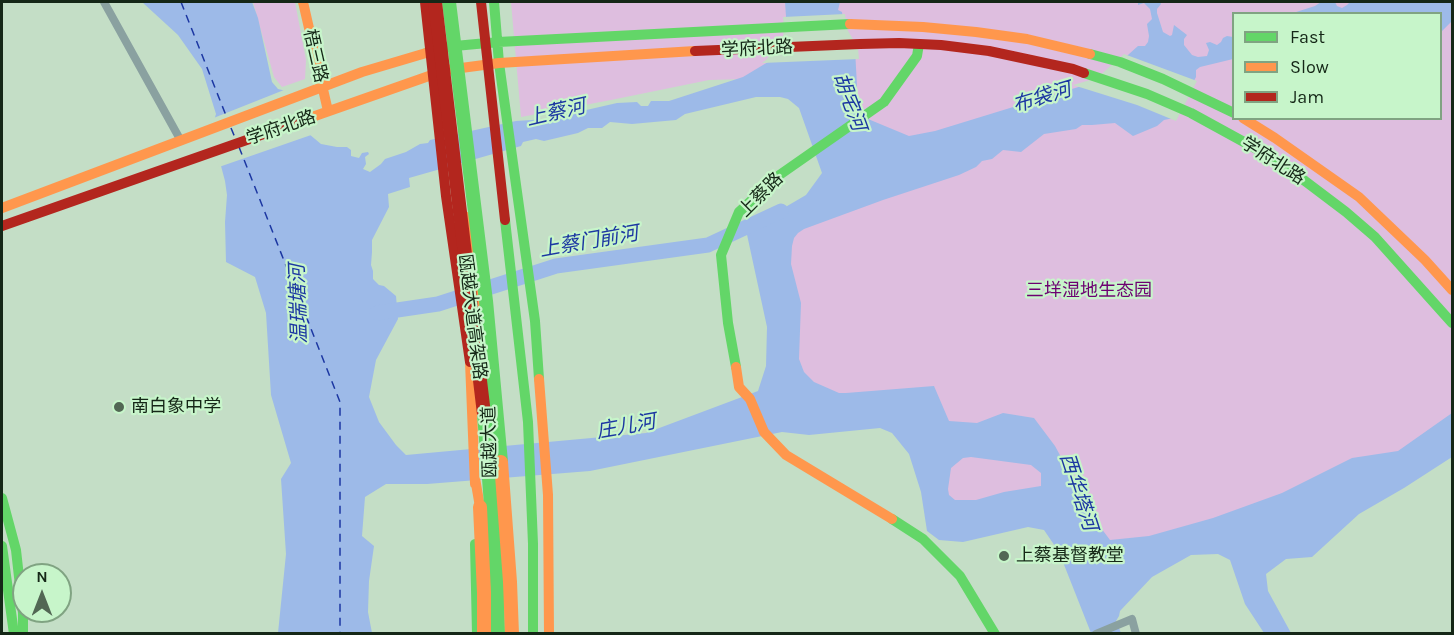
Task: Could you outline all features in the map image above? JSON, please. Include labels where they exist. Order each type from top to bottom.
[{"type":"main road","name":"梧三路","points":[[303,2],[322,87],[322,113]]},
{"type":"main road","points":[[425,2],[437,49]]},
{"type":"main road","name":"瓯越大道","points":[[437,2],[437,49],[440,72],[460,167],[490,399],[492,477],[489,582],[492,633]]},
{"type":"main road","name":"瓯越大道高架路","points":[[437,2],[487,435],[497,582],[498,633]]},
{"type":"main road","name":"瓯越大道高架路","points":[[449,2],[489,324],[500,437],[512,633]]},
{"type":"main road","name":"瓯越大道","points":[[481,2],[492,43],[494,114],[528,438],[533,544],[533,633]]},
{"type":"main road","points":[[492,43],[494,2]]},
{"type":"main road","name":"学府北路","points":[[2,208],[362,72],[437,49],[492,43],[858,24],[976,32],[1027,39],[1120,62],[1163,79],[1232,113]]},
{"type":"main road","name":"学府北路","points":[[2,226],[440,72],[494,64],[640,54],[860,44],[941,45],[989,51],[1073,69],[1147,94],[1222,129],[1264,153],[1346,212],[1375,237],[1452,323]]},
{"type":"main road","name":"上蔡路","points":[[919,44],[917,56],[884,102],[778,176],[739,212],[721,255],[728,323],[739,387],[750,399],[764,432],[786,455],[923,539],[960,576],[995,633]]},
{"type":"main road","points":[[494,64],[535,321],[549,495],[549,633]]},
{"type":"main road","points":[[440,72],[446,196],[470,358],[475,478],[477,633]]},
{"type":"main road","name":"学府北路","points":[[1246,120],[1359,197],[1425,260],[1452,290]]},
{"type":"main road","points":[[475,478],[480,507],[484,633]]},
{"type":"main road","points":[[2,498],[4,518],[16,550],[23,633]]},
{"type":"main road","points":[[475,544],[489,582]]},
{"type":"main road","points":[[2,546],[14,633]]},
{"type":"street","points":[[104,2],[181,141]]},
{"type":"street","points":[[1096,633],[1132,619],[1136,633]]},
{"type":"green space","points":[[253,2],[295,2],[306,60],[305,79],[282,87],[274,77]]},
{"type":"green space","name":"三垟湿地生态园","points":[[511,2],[1452,2],[1452,446],[1121,573],[1058,515],[950,516],[899,415],[796,422],[760,238],[837,198],[819,77],[709,80],[521,117]]},
{"type":"water","points":[[142,2],[252,2],[258,18],[272,82],[278,89],[286,91],[309,134],[321,144],[347,147],[351,150],[351,156],[359,158],[362,153],[368,152],[363,169],[370,172],[385,159],[406,152],[420,144],[428,143],[430,140],[516,121],[547,119],[617,103],[637,102],[641,106],[648,106],[651,101],[669,101],[743,77],[768,62],[785,42],[787,31],[785,2],[840,2],[838,10],[842,12],[844,30],[855,49],[857,86],[854,96],[868,119],[909,136],[935,131],[1098,81],[1138,46],[1145,46],[1148,42],[1147,24],[1152,19],[1150,9],[1144,3],[1138,5],[1138,2],[1160,2],[1157,13],[1163,32],[1172,35],[1174,25],[1187,35],[1184,45],[1192,55],[1207,56],[1209,50],[1206,43],[1217,45],[1223,38],[1232,37],[1232,59],[1196,70],[1196,77],[1174,118],[1164,120],[1157,126],[1133,136],[1115,123],[1082,125],[1076,129],[1044,134],[1021,152],[1003,150],[992,159],[982,161],[976,167],[959,175],[883,200],[798,233],[792,246],[791,264],[801,303],[799,359],[804,372],[814,382],[839,393],[934,386],[949,421],[977,423],[1003,413],[1034,418],[1055,446],[1095,520],[1110,540],[1149,536],[1213,518],[1282,493],[1352,458],[1398,451],[1452,413],[1452,457],[1359,514],[1312,557],[1286,559],[1266,574],[1268,591],[1291,633],[1264,633],[1245,604],[1230,560],[1218,554],[1191,555],[1152,577],[1120,611],[1116,621],[1121,633],[1091,633],[1059,552],[1044,530],[1028,527],[963,542],[939,540],[927,531],[921,492],[909,454],[892,433],[880,428],[809,435],[782,432],[590,471],[427,484],[386,484],[365,497],[362,536],[374,546],[369,581],[368,612],[372,633],[278,633],[286,554],[281,479],[291,463],[271,395],[266,313],[255,277],[226,262],[227,195],[212,132],[216,114],[202,69],[178,35]],"holes":[[[756,97],[788,99],[799,108],[822,173],[806,195],[746,230],[767,327],[766,366],[758,391],[646,433],[406,455],[396,445],[379,422],[369,397],[376,360],[398,319],[396,296],[373,279],[371,265],[372,240],[389,207],[388,194],[410,187],[409,178],[521,146],[523,142],[536,139],[544,141],[578,133],[588,128],[602,128],[610,122],[632,124],[676,120],[685,114]],[[971,457],[1031,465],[1041,473],[1041,486],[1004,492],[976,500],[955,500],[949,495],[951,468],[963,458]]]},
{"type":"water","points":[[1321,2],[1335,2],[1342,8],[1350,2],[1452,2],[1452,21],[1442,31],[1442,12],[1296,12]]},
{"type":"pier","points":[[845,14],[847,29],[858,48],[859,59],[762,63],[782,40],[783,17]]},
{"type":"pier","points":[[1124,54],[1197,81],[1176,121],[1137,105],[1073,85],[1097,78]]},
{"type":"pier","points":[[289,88],[299,95],[314,134],[219,167],[209,133],[211,119]]},
{"type":"waterway","name":"上蔡门前河","points":[[377,313],[438,304],[556,266],[708,245],[781,211]]},
{"type":"ferry route","points":[[181,2],[227,118]]},
{"type":"ferry route","points":[[231,128],[236,140]]},
{"type":"ferry route","points":[[239,147],[340,402],[340,634]]},
{"type":"traffic: fast","points":[[449,2],[486,301],[501,462]]},
{"type":"traffic: fast","points":[[494,2],[499,63],[535,321],[539,379]]},
{"type":"traffic: fast","points":[[426,53],[444,47],[498,42],[850,24]]},
{"type":"traffic: fast","points":[[736,367],[728,323],[721,255],[739,212],[778,176],[884,102],[917,56],[919,44]]},
{"type":"traffic: fast","points":[[1090,54],[1120,62],[1163,79],[1232,112]]},
{"type":"traffic: fast","points":[[1084,73],[1147,94],[1191,113],[1264,153],[1346,212],[1375,237],[1452,323]]},
{"type":"traffic: fast","points":[[505,220],[528,422],[533,544],[533,634]]},
{"type":"traffic: fast","points":[[484,414],[497,582],[498,634]]},
{"type":"traffic: fast","points":[[2,498],[16,550],[23,634]]},
{"type":"traffic: fast","points":[[892,519],[923,539],[960,576],[995,634]]},
{"type":"traffic: fast","points":[[475,544],[477,634]]},
{"type":"traffic: fast","points":[[2,546],[14,634]]},
{"type":"traffic: slow","points":[[303,2],[328,111]]},
{"type":"traffic: slow","points":[[850,24],[976,32],[1027,39],[1090,54]]},
{"type":"traffic: slow","points":[[295,123],[446,70],[499,63],[695,51]]},
{"type":"traffic: slow","points":[[2,208],[362,72],[426,53]]},
{"type":"traffic: slow","points":[[1246,120],[1359,197],[1425,260],[1452,290]]},
{"type":"traffic: slow","points":[[467,217],[485,362]]},
{"type":"traffic: slow","points":[[470,362],[475,484]]},
{"type":"traffic: slow","points":[[736,367],[739,387],[750,399],[764,432],[786,455],[892,519]]},
{"type":"traffic: slow","points":[[539,379],[548,495],[549,634]]},
{"type":"traffic: slow","points":[[501,462],[512,634]]},
{"type":"traffic: slow","points":[[475,478],[480,507]]},
{"type":"traffic: slow","points":[[480,507],[484,634]]},
{"type":"traffic: jam","points":[[425,2],[446,196],[470,362]]},
{"type":"traffic: jam","points":[[435,2],[484,414]]},
{"type":"traffic: jam","points":[[481,2],[505,220]]},
{"type":"traffic: jam","points":[[695,51],[899,43],[941,45],[989,51],[1084,73]]},
{"type":"traffic: jam","points":[[2,226],[295,123]]},
{"type":"place","name":"南白象中学","points":[[119,407]]},
{"type":"place","name":"上蔡基督教堂","points":[[1004,556]]},
{"type":"water label","name":"布袋河","points":[[1042,98]]},
{"type":"water label","name":"胡宅河","points":[[849,102]]},
{"type":"water label","name":"上蔡河","points":[[556,113]]},
{"type":"water label","name":"温瑞塘河","points":[[299,304]]},
{"type":"water label","name":"庄儿河","points":[[626,427]]},
{"type":"water label","name":"西华塔河","points":[[1078,492]]}]
